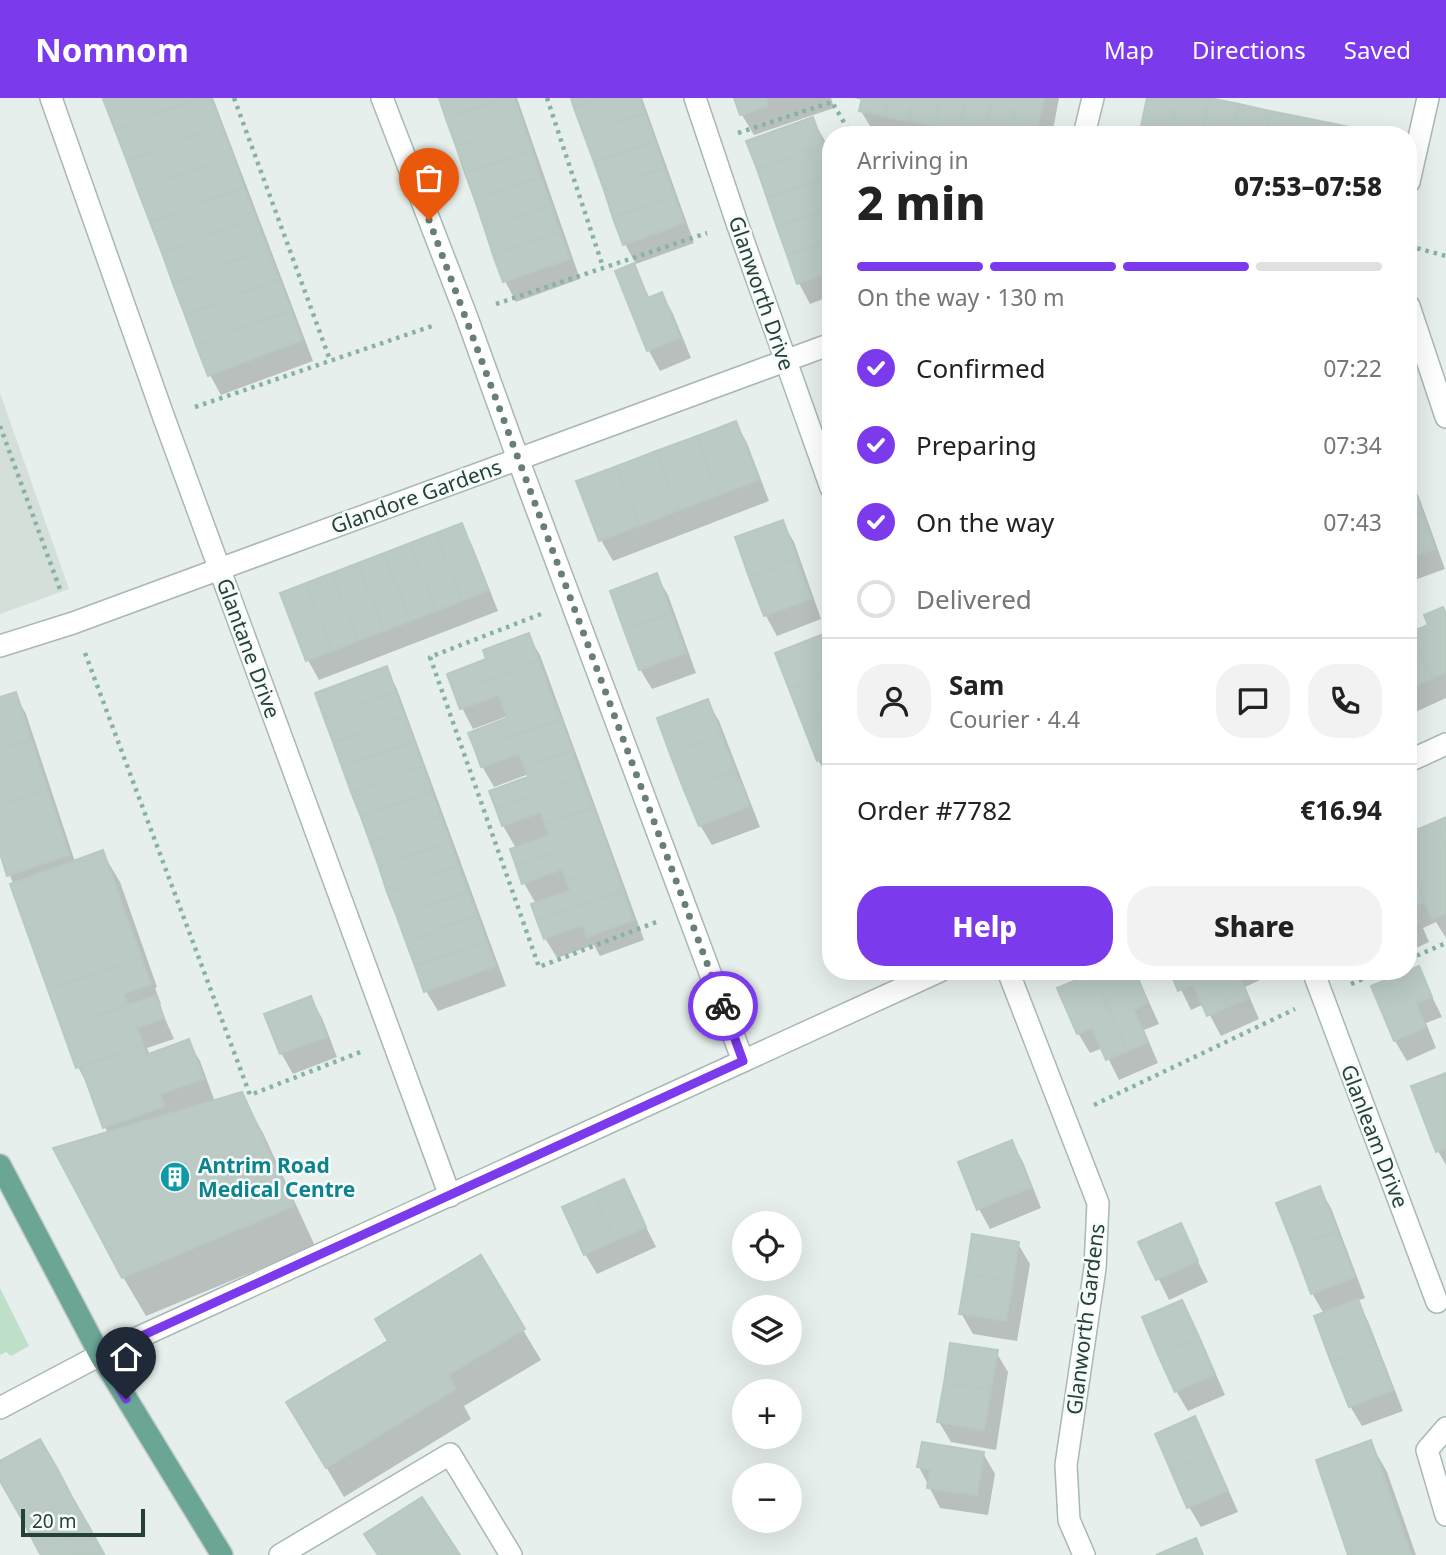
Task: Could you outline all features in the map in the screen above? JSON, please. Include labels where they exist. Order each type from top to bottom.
[{"type":"main road","points":[[0,1165],[100,1355],[222,1555]]},
{"type":"street","name":"Glantane Drive","points":[[51,98],[450,1196]]},
{"type":"street","points":[[382,98],[466,315],[517,459],[743,1061]]},
{"type":"street","name":"Glanworth Drive","points":[[695,98],[822,463]]},
{"type":"street","points":[[1086,126],[1093,98]]},
{"type":"street","points":[[1417,147],[1428,98]]},
{"type":"street","points":[[1417,330],[1446,417]]},
{"type":"street","name":"Glandore Gardens","points":[[0,646],[73,623],[822,347]]},
{"type":"street","points":[[1417,757],[1446,744]]},
{"type":"street","points":[[0,1408],[100,1355],[920,980]]},
{"type":"street","name":"Glanworth Gardens","points":[[1011,980],[1098,1203],[1096,1268],[1066,1465],[1069,1520],[1084,1555]]},
{"type":"street","name":"Glanleam Drive","points":[[1316,980],[1437,1301]]},
{"type":"street","points":[[1446,1428],[1427,1450],[1446,1515]]},
{"type":"street","points":[[280,1555],[450,1454],[511,1555]]},
{"type":"path","points":[[234,98],[330,360]]},
{"type":"path","points":[[547,98],[603,267]]},
{"type":"path","points":[[711,141],[832,102],[845,126]]},
{"type":"path","points":[[1417,248],[1446,256]]},
{"type":"path","points":[[0,426],[250,1095],[392,1040]]},
{"type":"path","points":[[571,602],[430,657],[540,967],[687,910]]},
{"type":"path","points":[[1417,956],[1446,943]]},
{"type":"path","points":[[1065,1119],[1361,980]]},
{"type":"shaded area","points":[[0,393],[69,589],[0,614]]},
{"type":"green space","points":[[0,1288],[29,1346],[11,1356],[6,1352],[0,1355]]},
{"type":"building","points":[[198,98],[115,130],[103,99]]},
{"type":"building","points":[[198,98],[211,98],[221,125],[127,161],[115,130]]},
{"type":"building","points":[[439,98],[506,98],[446,119]]},
{"type":"building","points":[[506,98],[514,98],[523,123],[456,146],[446,119]]},
{"type":"building","points":[[571,98],[601,98],[574,108]]},
{"type":"building","points":[[601,98],[640,98],[645,113],[584,135],[574,108]]},
{"type":"building","points":[[734,98],[766,98],[768,106],[740,115]]},
{"type":"building","points":[[862,98],[888,98],[884,116],[859,111]]},
{"type":"building","points":[[888,98],[914,98],[909,121],[884,116]]},
{"type":"building","points":[[914,98],[940,98],[934,126],[909,121]]},
{"type":"building","points":[[940,98],[966,98],[960,126],[934,126]]},
{"type":"building","points":[[966,98],[992,98],[986,126],[960,126]]},
{"type":"building","points":[[992,98],[1018,98],[1013,126],[986,126]]},
{"type":"building","points":[[1018,98],[1044,98],[1038,126],[1013,126]]},
{"type":"building","points":[[1147,98],[1178,98],[1173,126],[1141,126]]},
{"type":"building","points":[[1178,98],[1209,98],[1204,126],[1173,126]]},
{"type":"building","points":[[1209,98],[1239,104],[1235,126],[1204,126]]},
{"type":"building","points":[[1239,104],[1270,111],[1267,126],[1235,126]]},
{"type":"building","points":[[1270,111],[1300,117],[1298,126],[1267,126]]},
{"type":"building","points":[[645,113],[655,141],[594,162],[584,135]]},
{"type":"building","points":[[813,117],[822,145],[757,169],[746,141]]},
{"type":"building","points":[[1300,117],[1330,123],[1329,126],[1298,126]]},
{"type":"building","points":[[523,123],[532,150],[465,173],[456,146]]},
{"type":"building","points":[[221,125],[233,155],[138,191],[127,161]]},
{"type":"building","points":[[655,141],[664,168],[604,190],[594,162]]},
{"type":"building","points":[[822,145],[822,178],[767,198],[757,169]]},
{"type":"building","points":[[532,150],[541,177],[475,200],[465,173]]},
{"type":"building","points":[[233,155],[244,187],[150,222],[138,191]]},
{"type":"building","points":[[664,168],[674,195],[613,218],[604,190]]},
{"type":"building","points":[[541,177],[551,205],[484,227],[475,200]]},
{"type":"building","points":[[822,178],[822,210],[777,227],[767,198]]},
{"type":"building","points":[[244,187],[256,217],[162,253],[150,222]]},
{"type":"building","points":[[674,195],[684,223],[623,245],[613,218]]},
{"type":"building","points":[[551,205],[560,232],[493,255],[484,227]]},
{"type":"building","points":[[822,210],[822,243],[787,255],[777,227]]},
{"type":"building","points":[[256,217],[267,248],[173,284],[162,253]]},
{"type":"building","points":[[560,232],[570,259],[503,282],[493,255]]},
{"type":"building","points":[[822,243],[822,275],[797,284],[787,255]]},
{"type":"building","points":[[267,248],[279,279],[185,315],[173,284]]},
{"type":"building","points":[[634,263],[648,298],[662,292],[680,338],[647,351],[615,271]]},
{"type":"building","points":[[279,279],[291,310],[196,345],[185,315]]},
{"type":"building","points":[[291,310],[302,340],[208,376],[196,345]]},
{"type":"building","points":[[736,421],[759,480],[719,495],[697,436]]},
{"type":"building","points":[[697,436],[719,495],[679,510],[656,451]]},
{"type":"building","points":[[656,451],[679,510],[639,526],[617,466]]},
{"type":"building","points":[[617,466],[639,526],[599,541],[576,481]]},
{"type":"building","points":[[1417,498],[1422,512],[1417,514]]},
{"type":"building","points":[[1422,512],[1435,549],[1417,555],[1417,514]]},
{"type":"building","points":[[783,520],[797,559],[749,577],[735,537]]},
{"type":"building","points":[[462,523],[488,590],[462,601],[436,533]]},
{"type":"building","points":[[436,533],[462,601],[436,611],[410,543]]},
{"type":"building","points":[[410,543],[436,611],[410,621],[384,553]]},
{"type":"building","points":[[384,553],[410,621],[384,631],[358,563]]},
{"type":"building","points":[[797,559],[811,599],[764,616],[749,577]]},
{"type":"building","points":[[358,563],[384,631],[358,641],[332,573]]},
{"type":"building","points":[[332,573],[358,641],[332,651],[306,583]]},
{"type":"building","points":[[657,573],[671,613],[624,630],[610,591]]},
{"type":"building","points":[[306,583],[332,651],[306,661],[280,593]]},
{"type":"building","points":[[1443,607],[1446,614],[1446,672],[1433,678],[1417,645],[1417,630],[1428,625],[1424,615]]},
{"type":"building","points":[[671,613],[686,653],[639,670],[624,630]]},
{"type":"building","points":[[529,633],[539,661],[454,693],[447,674],[486,659],[483,650]]},
{"type":"building","points":[[822,635],[822,676],[789,689],[775,653]]},
{"type":"building","points":[[1417,645],[1433,678],[1417,685]]},
{"type":"building","points":[[539,661],[550,692],[504,709],[499,695],[460,709],[454,693]]},
{"type":"building","points":[[387,666],[396,692],[324,718],[315,693]]},
{"type":"building","points":[[822,676],[822,718],[803,725],[789,689]]},
{"type":"building","points":[[16,692],[31,739],[0,749],[0,697]]},
{"type":"building","points":[[396,692],[405,716],[333,742],[324,718]]},
{"type":"building","points":[[550,692],[561,719],[475,750],[468,733],[507,718],[504,709]]},
{"type":"building","points":[[708,699],[721,734],[670,754],[657,718]]},
{"type":"building","points":[[405,716],[414,741],[342,767],[333,742]]},
{"type":"building","points":[[822,718],[822,759],[817,761],[803,725]]},
{"type":"building","points":[[561,719],[572,750],[525,767],[519,754],[481,767],[475,750]]},
{"type":"building","points":[[721,734],[735,770],[684,790],[670,754]]},
{"type":"building","points":[[31,739],[48,790],[0,806],[0,749]]},
{"type":"building","points":[[414,741],[423,766],[351,792],[342,767]]},
{"type":"building","points":[[572,750],[581,777],[496,809],[489,791],[528,777],[525,767]]},
{"type":"building","points":[[423,766],[432,791],[361,817],[351,792]]},
{"type":"building","points":[[735,770],[750,806],[699,826],[684,790]]},
{"type":"building","points":[[581,777],[593,807],[545,825],[541,812],[502,826],[496,809]]},
{"type":"building","points":[[48,790],[69,855],[7,876],[0,853],[0,806]]},
{"type":"building","points":[[432,791],[441,816],[370,842],[361,817]]},
{"type":"building","points":[[593,807],[603,834],[516,866],[510,849],[549,835],[545,825]]},
{"type":"building","points":[[441,816],[450,841],[379,867],[370,842]]},
{"type":"building","points":[[1446,817],[1446,846],[1435,822]]},
{"type":"building","points":[[1435,822],[1446,846],[1446,913],[1432,919],[1417,884],[1417,830]]},
{"type":"building","points":[[603,834],[613,863],[566,880],[562,869],[522,884],[516,866]]},
{"type":"building","points":[[450,841],[459,866],[387,892],[379,867]]},
{"type":"building","points":[[103,850],[141,957],[48,990],[10,884]]},
{"type":"building","points":[[613,863],[623,890],[537,921],[531,904],[570,890],[566,880]]},
{"type":"building","points":[[459,866],[468,891],[397,917],[387,892]]},
{"type":"building","points":[[1417,883],[1425,901],[1417,905]]},
{"type":"building","points":[[623,890],[633,920],[587,937],[583,925],[544,939],[537,921]]},
{"type":"building","points":[[468,891],[477,915],[406,942],[397,917]]},
{"type":"building","points":[[477,915],[486,941],[415,966],[406,942]]},
{"type":"building","points":[[486,941],[496,966],[424,992],[415,966]]},
{"type":"building","points":[[141,957],[151,984],[124,994],[128,1005],[62,1029],[48,990]]},
{"type":"building","points":[[1419,966],[1432,997],[1416,1003],[1426,1027],[1394,1041],[1371,986],[1385,980],[1417,980]]},
{"type":"building","points":[[1076,980],[1096,980],[1127,1051],[1106,1060],[1092,1028],[1077,1034],[1057,988]]},
{"type":"building","points":[[1096,980],[1139,980],[1148,1003],[1134,1010],[1148,1042],[1127,1051]]},
{"type":"building","points":[[1174,980],[1216,980],[1228,1007],[1207,1016],[1193,984],[1178,991]]},
{"type":"building","points":[[1216,980],[1241,980],[1249,998],[1228,1007]]},
{"type":"building","points":[[156,995],[164,1018],[137,1028],[143,1044],[76,1068],[62,1029]]},
{"type":"building","points":[[311,996],[327,1037],[280,1054],[264,1014]]},
{"type":"building","points":[[189,1039],[204,1079],[160,1094],[165,1106],[103,1128],[81,1067],[143,1044],[146,1055]]},
{"type":"building","points":[[1446,1073],[1446,1148],[1436,1152],[1411,1086]]},
{"type":"building","name":"Antrim Road Medical Centre","points":[[242,1092],[294,1206],[122,1278],[53,1148]]},
{"type":"building","points":[[1012,1140],[1031,1187],[977,1210],[958,1162]]},
{"type":"building","points":[[624,1179],[646,1227],[615,1241],[593,1193]]},
{"type":"building","points":[[1320,1186],[1337,1231],[1294,1248],[1276,1203]]},
{"type":"building","points":[[593,1193],[615,1241],[584,1255],[562,1207]]},
{"type":"building","points":[[1181,1223],[1198,1261],[1156,1280],[1138,1242]]},
{"type":"building","points":[[1337,1231],[1355,1277],[1311,1294],[1294,1248]]},
{"type":"building","points":[[972,1234],[1019,1242],[1013,1281],[966,1274]]},
{"type":"building","points":[[481,1255],[525,1329],[448,1375],[456,1389],[326,1468],[286,1402],[388,1341],[375,1319]]},
{"type":"building","points":[[966,1274],[1013,1281],[1006,1321],[959,1314]]},
{"type":"building","points":[[1358,1299],[1375,1344],[1331,1362],[1314,1316]]},
{"type":"building","points":[[1182,1300],[1199,1337],[1158,1355],[1142,1317]]},
{"type":"building","points":[[1199,1337],[1215,1374],[1175,1392],[1158,1355]]},
{"type":"building","points":[[950,1343],[998,1350],[991,1390],[944,1383]]},
{"type":"building","points":[[1375,1344],[1393,1390],[1349,1407],[1331,1362]]},
{"type":"building","points":[[944,1383],[991,1390],[984,1430],[937,1422]]},
{"type":"building","points":[[1195,1416],[1211,1453],[1171,1471],[1155,1434]]},
{"type":"building","points":[[40,1439],[57,1468],[8,1495],[0,1481],[0,1461]]},
{"type":"building","points":[[1371,1440],[1411,1555],[1348,1555],[1316,1460]]},
{"type":"building","points":[[922,1442],[984,1452],[977,1495],[927,1488],[930,1470],[917,1467]]},
{"type":"building","points":[[1211,1453],[1228,1491],[1187,1508],[1171,1471]]},
{"type":"building","points":[[57,1468],[72,1497],[24,1523],[8,1495]]},
{"type":"building","points":[[72,1497],[88,1525],[39,1552],[24,1523]]},
{"type":"building","points":[[422,1497],[460,1555],[378,1555],[364,1534]]},
{"type":"building","points":[[88,1525],[104,1554],[41,1555],[39,1552]]},
{"type":"building","points":[[1196,1538],[1203,1555],[1156,1555]]},
{"type":"way so far","points":[[429,220],[723,1006]]},
{"type":"place","name":"Antrim Road Medical Centre","points":[[175,1177]]},
{"type":"route","points":[[126,1399],[100,1355],[743,1061],[723,1006]]}]
